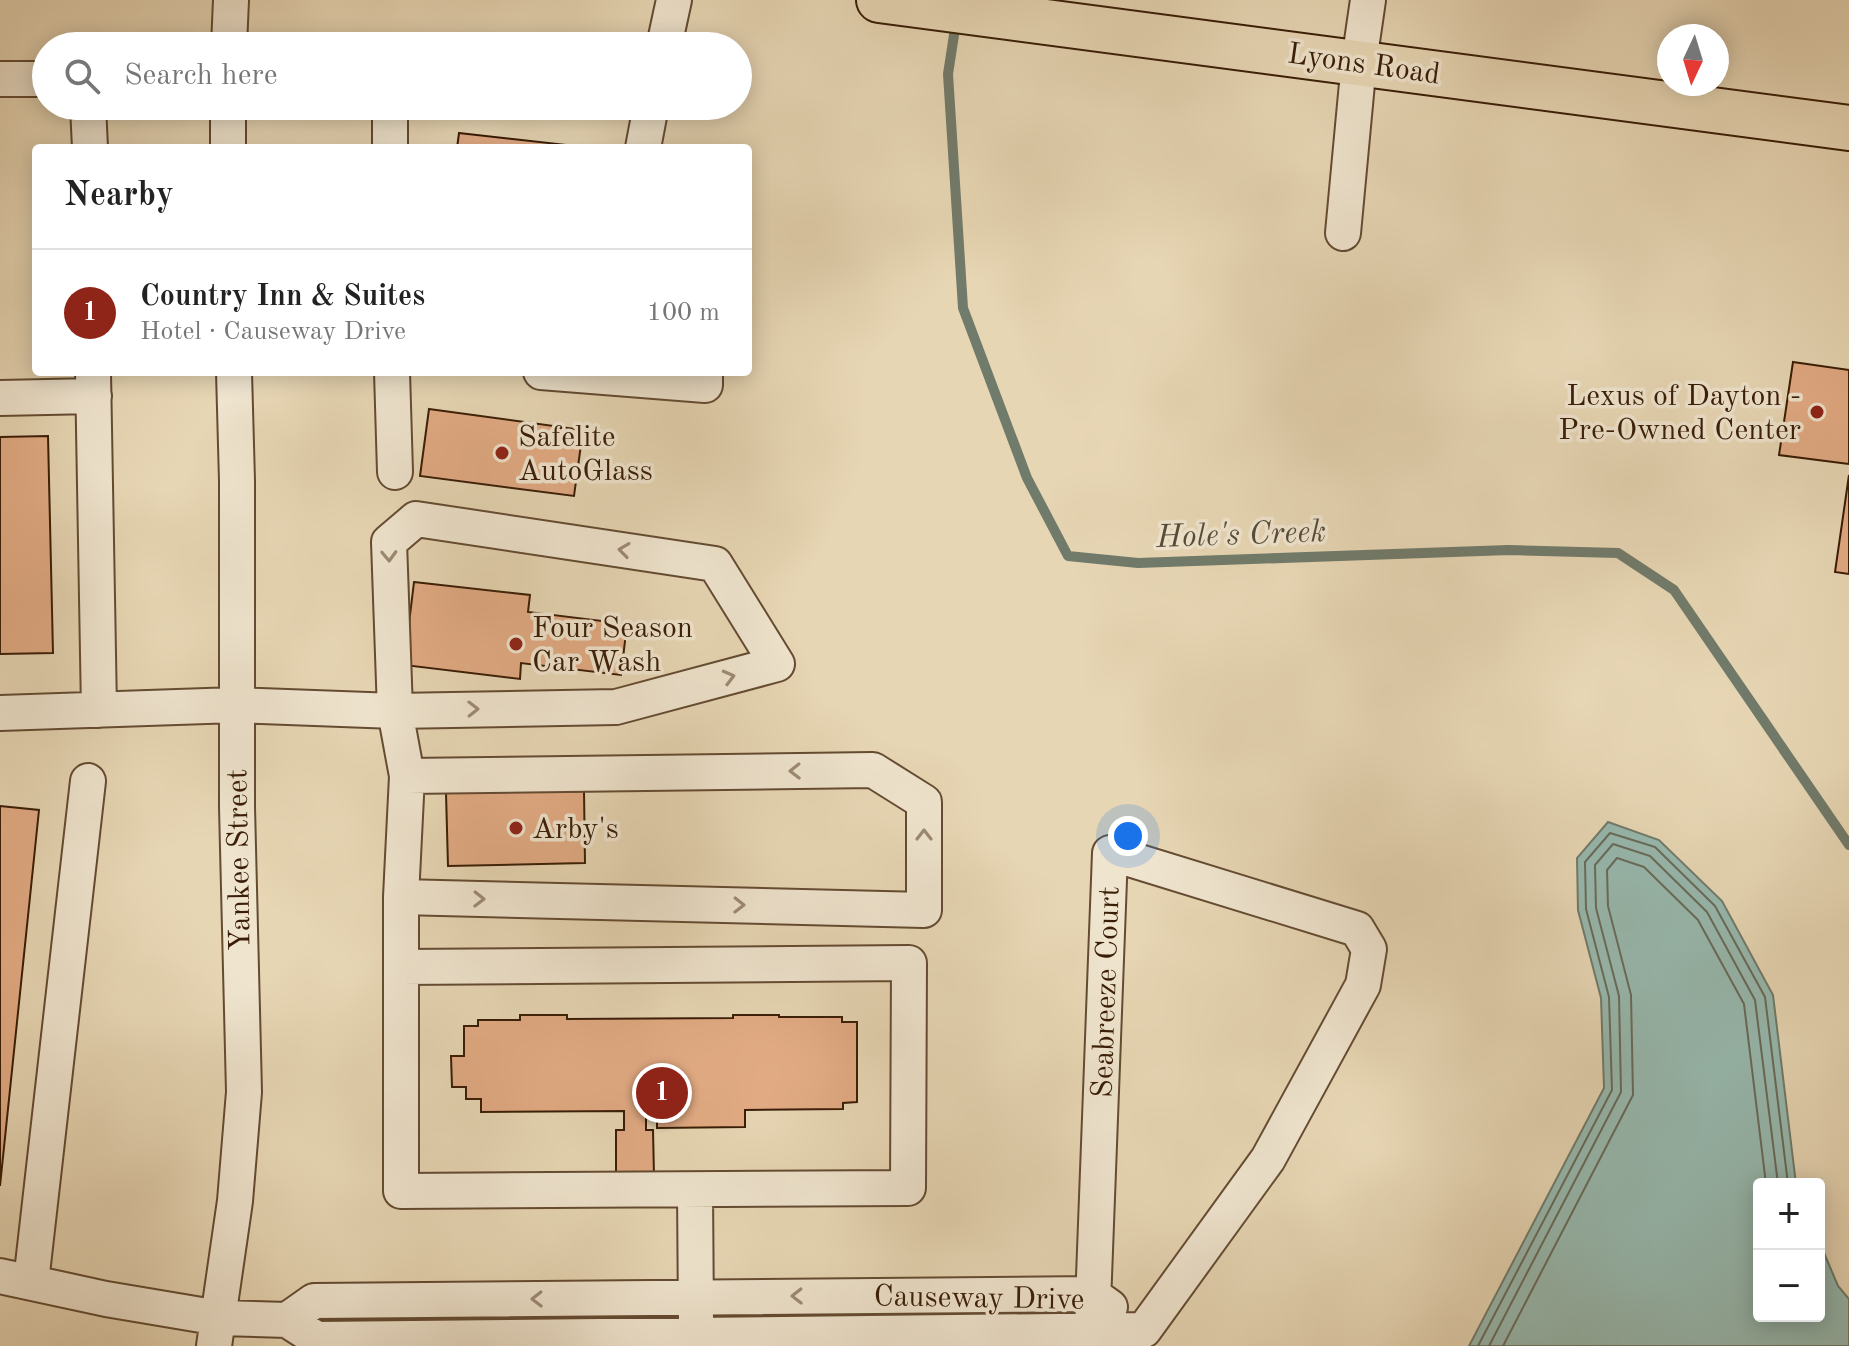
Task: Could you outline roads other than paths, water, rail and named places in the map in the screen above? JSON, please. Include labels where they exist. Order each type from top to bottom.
[{"type":"main road","name":"Lyons Road","points":[[879,0],[1849,128]]},
{"type":"street","points":[[230,32],[231,0]]},
{"type":"street","points":[[667,32],[674,0]]},
{"type":"street","points":[[1343,233],[1368,0]]},
{"type":"street","points":[[0,79],[32,79]]},
{"type":"street","points":[[89,120],[90,144]]},
{"type":"street","points":[[228,120],[228,144]]},
{"type":"street","points":[[390,120],[390,144]]},
{"type":"street","points":[[644,144],[648,120]]},
{"type":"street","name":"Yankee Street","points":[[216,1332],[235,1201],[244,1092],[239,953],[234,376]]},
{"type":"street","points":[[392,376],[395,472]]},
{"type":"street","points":[[591,376],[705,385],[705,376]]},
{"type":"street","points":[[0,398],[94,384],[99,710]]},
{"type":"street","points":[[0,713],[236,705],[395,711],[616,707],[777,664],[715,564],[416,519],[389,542],[395,711],[407,776],[401,897],[401,967],[401,1191],[908,1188],[909,963],[401,967]]},
{"type":"street","points":[[401,897],[924,910],[924,802],[873,770],[407,776]]},
{"type":"street","points":[[16,1279],[88,781]]},
{"type":"street","name":"Seabreeze Court","points":[[1092,1330],[1110,853],[1357,929],[1369,949],[1363,985],[1268,1159],[1144,1338]]},
{"type":"street","points":[[695,1190],[697,1340]]},
{"type":"street","name":"Causeway Drive","points":[[16,1279],[106,1299],[216,1332],[287,1320],[314,1301],[1092,1294],[1144,1338]]},
{"type":"street","points":[[841,1339],[842,1295]]},
{"type":"street","name":"Causeway Drive","points":[[287,1320],[317,1339],[841,1339],[1092,1330],[1144,1338]]},
{"type":"water","points":[[1608,822],[1659,840],[1722,901],[1773,995],[1795,1178],[1753,1178],[1753,1322],[1825,1322],[1825,1255],[1838,1286],[1849,1299],[1849,1346],[1469,1346],[1604,1088],[1601,998],[1578,910],[1577,858]]},
{"type":"waterway","name":"Hole's Creek","points":[[956,22],[948,74],[963,308],[1027,478],[1068,556],[1138,563],[1509,550],[1618,553],[1674,590],[1849,845]]},
{"type":"place","name":"Lexus of Dayton - Pre-Owned Center","points":[[1817,412]]},
{"type":"place","name":"Safelite AutoGlass","points":[[502,453]]},
{"type":"place","name":"Four Season Car Wash","points":[[516,644]]},
{"type":"place","name":"Arby's","points":[[516,828]]},
{"type":"place","name":"Country Inn & Suites","points":[[662,1093]]}]
